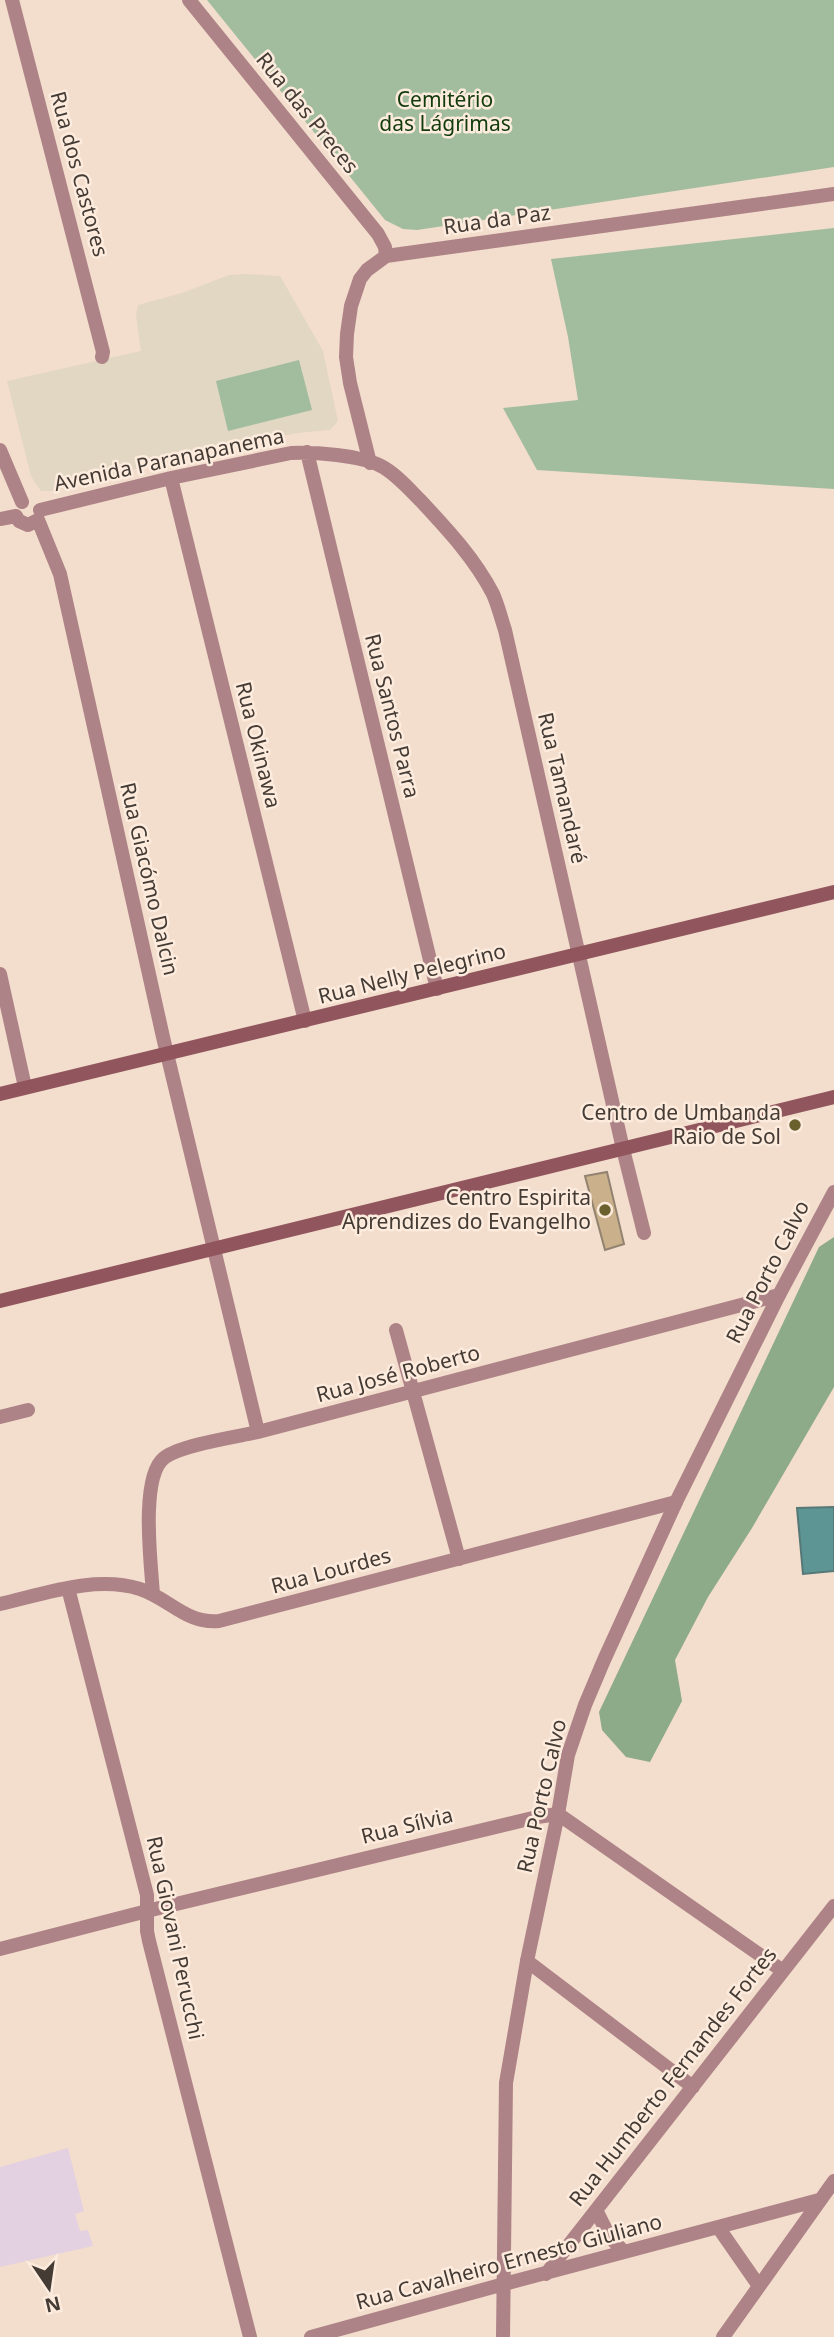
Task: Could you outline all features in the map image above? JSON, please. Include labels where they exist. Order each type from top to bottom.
[{"type":"main road","name":"Rua Nelly Pelegrino","points":[[0,1094],[579,956],[834,892]]},
{"type":"main road","points":[[0,1301],[834,1097]]},
{"type":"street","name":"Rua dos Castores","points":[[12,0],[100,340],[102,358]]},
{"type":"street","name":"Rua das Preces","points":[[189,0],[378,234],[385,247],[386,257]]},
{"type":"street","name":"Rua da Paz","points":[[386,257],[834,194]]},
{"type":"street","points":[[370,463],[350,383],[346,357],[347,334],[351,306],[360,279],[367,270],[386,257]]},
{"type":"street","points":[[0,450],[19,509],[23,524],[28,525],[39,515],[33,502],[19,509],[0,519]]},
{"type":"street","name":"Rua Tamandaré","points":[[307,452],[345,457],[380,466],[405,486],[443,524],[475,563],[494,596],[505,630],[644,1233]]},
{"type":"street","name":"Avenida Paranapanema","points":[[39,515],[171,478],[307,452]]},
{"type":"street","name":"Rua Santos Parra","points":[[307,452],[437,989]]},
{"type":"street","name":"Rua Okinawa","points":[[171,478],[305,1021]]},
{"type":"street","name":"Rua Giacómo Dalcin","points":[[39,515],[60,574],[167,1053],[258,1432]]},
{"type":"street","points":[[0,974],[25,1087]]},
{"type":"street","name":"Rua Porto Calvo","points":[[503,2337],[506,2083],[568,1755],[585,1705],[676,1502],[779,1295],[834,1192]]},
{"type":"street","name":"Rua José Roberto","points":[[153,1594],[149,1500],[154,1473],[166,1456],[186,1448],[258,1432],[779,1295]]},
{"type":"street","points":[[396,1330],[459,1559]]},
{"type":"street","points":[[0,1417],[29,1410]]},
{"type":"street","name":"Rua Lourdes","points":[[0,1604],[68,1588],[103,1584],[136,1588],[153,1594],[198,1621],[219,1621],[676,1502]]},
{"type":"street","name":"Rua Giovani Perucchi","points":[[68,1588],[147,1895],[149,1941],[250,2337]]},
{"type":"street","points":[[558,1814],[782,1971]]},
{"type":"street","name":"Rua Sílvia","points":[[0,1949],[537,1816],[558,1814]]},
{"type":"street","name":"Rua Humberto Fernandes Fortes","points":[[546,2274],[834,1906]]},
{"type":"street","points":[[527,1961],[693,2087]]},
{"type":"street","points":[[723,2337],[834,2180]]},
{"type":"street","name":"Rua Cavalheiro Ernesto Giuliano","points":[[311,2337],[819,2200]]},
{"type":"street","points":[[596,2210],[609,2236],[624,2252]]},
{"type":"street","points":[[718,2227],[759,2286]]},
{"type":"shaded area","points":[[229,275],[280,276],[323,351],[338,421],[330,430],[297,433],[177,458],[53,491],[41,491],[31,476],[7,381],[141,351],[136,315],[138,305],[182,293]]},
{"type":"shaded area","points":[[68,2148],[84,2211],[75,2214],[80,2231],[88,2230],[93,2246],[0,2267],[0,2167]]},
{"type":"green space","name":"Cemitério das Lágrimas","points":[[207,0],[834,0],[834,167],[417,230],[403,229],[385,220]]},
{"type":"green space","points":[[834,228],[834,489],[537,470],[503,408],[578,400],[551,259]]},
{"type":"green space","points":[[299,360],[312,410],[228,431],[216,381]]},
{"type":"green space","points":[[834,1237],[834,1387],[752,1528],[708,1597],[675,1660],[682,1701],[650,1762],[626,1757],[602,1730],[599,1712],[819,1247]]},
{"type":"water","points":[[834,1507],[834,1571],[803,1574],[797,1508]]},
{"type":"building","name":"Centro Espirita Aprendizes do Evangelho","points":[[607,1172],[624,1244],[605,1250],[585,1176]]},
{"type":"place","name":"Centro de Umbanda Raio de Sol","points":[[795,1125]]},
{"type":"place","name":"Centro Espirita Aprendizes do Evangelho","points":[[605,1210]]}]
